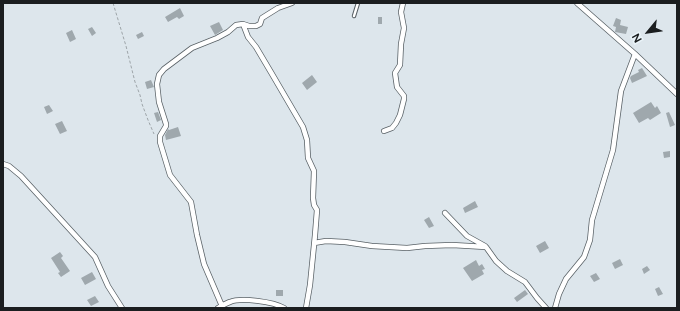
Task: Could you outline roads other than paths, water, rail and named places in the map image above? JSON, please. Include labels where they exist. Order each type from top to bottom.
[{"type":"street","points":[[284,308],[280,305],[268,302],[238,300],[230,301],[220,307],[204,264],[191,202],[170,175],[160,142],[160,136],[166,124],[159,102],[157,84],[159,75],[164,69],[192,48],[217,38],[228,32],[236,25],[243,24],[256,26],[260,24],[262,18],[278,8],[292,3]]},
{"type":"street","points":[[384,131],[392,128],[396,123],[400,115],[404,99],[404,96],[397,87],[395,77],[395,73],[400,65],[400,44],[404,28],[401,12],[403,3]]},
{"type":"street","points":[[577,3],[635,54],[677,94]]},
{"type":"street","points":[[243,24],[248,37],[256,47],[303,127],[307,140],[308,158],[314,171],[313,198],[316,210],[310,285],[306,308]]},
{"type":"street","points":[[555,308],[559,294],[566,279],[584,257],[590,240],[592,220],[613,150],[621,91],[635,54]]},
{"type":"street","points":[[3,164],[9,166],[21,176],[95,257],[108,286],[122,308]]},
{"type":"street","points":[[445,213],[467,236],[486,247],[496,261],[507,271],[525,282],[536,298],[546,308]]},
{"type":"street","points":[[314,243],[332,241],[372,246],[407,248],[452,245],[486,247]]},
{"type":"lane","points":[[354,16],[358,3]]}]
